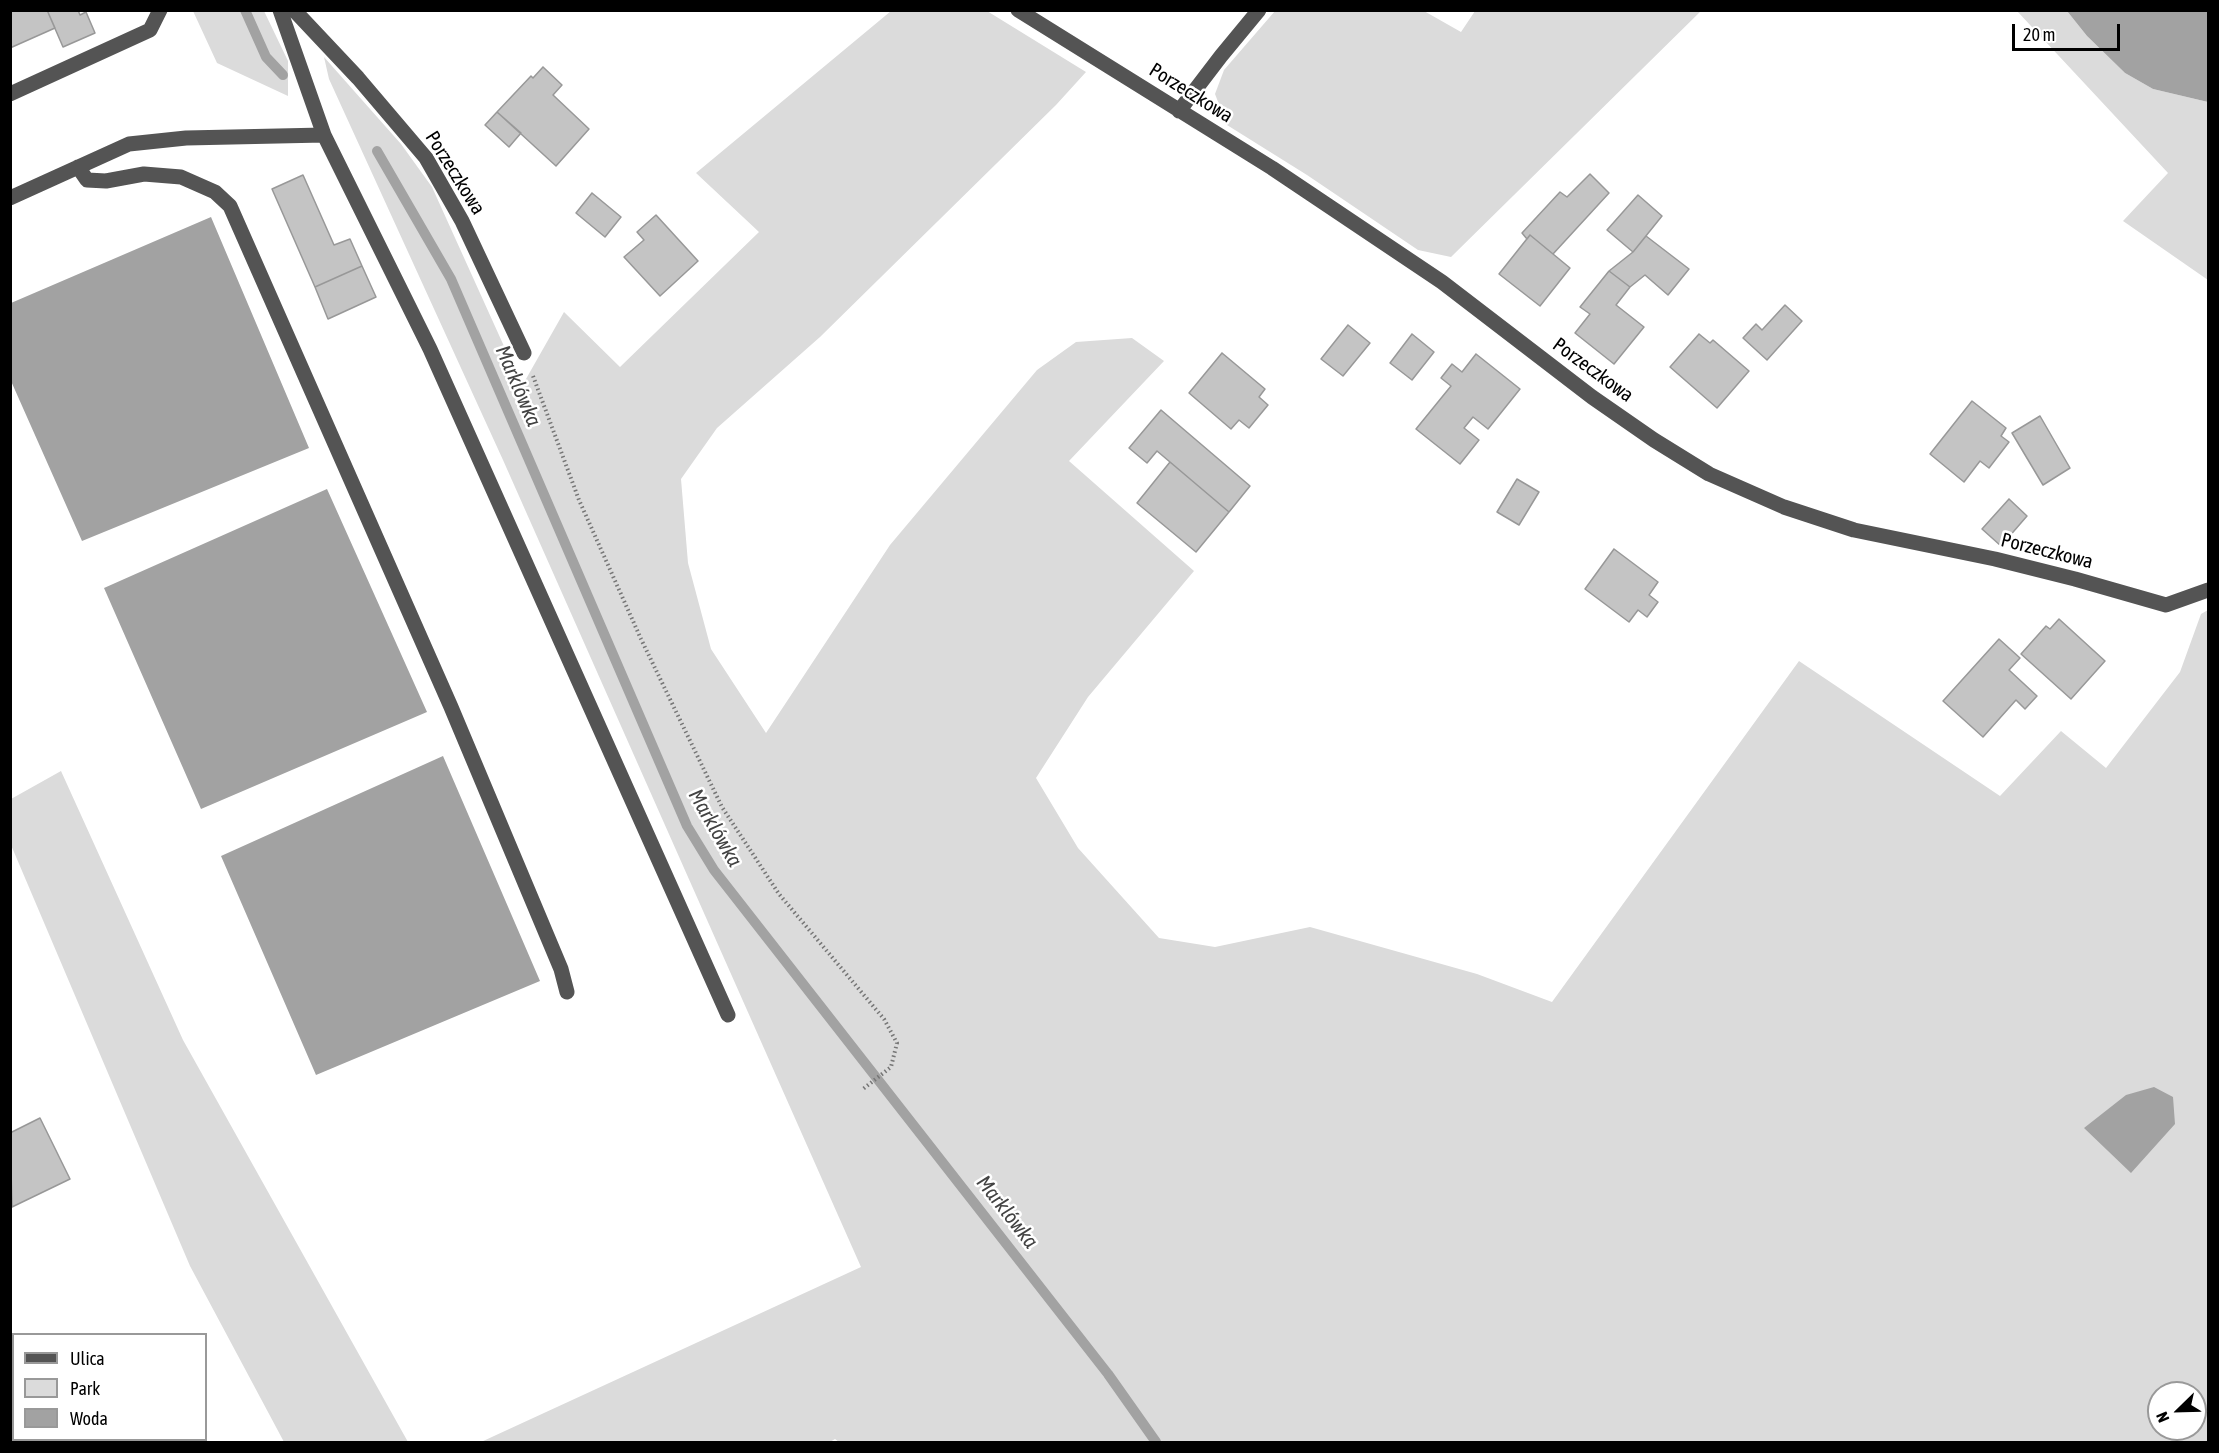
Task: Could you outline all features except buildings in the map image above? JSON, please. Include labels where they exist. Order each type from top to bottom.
[{"type":"street","points":[[10,94],[150,30],[160,10]]},
{"type":"street","points":[[280,10],[324,135],[430,350],[728,1015]]},
{"type":"street","name":"Porzeczkowa","points":[[294,10],[358,78],[426,158],[462,220],[524,353]]},
{"type":"street","name":"Porzeczkowa","points":[[1017,10],[1272,168],[1442,282],[1592,397],[1654,440],[1709,474],[1784,507],[1854,530],[2018,565],[2166,605],[2208,590]]},
{"type":"street","points":[[1179,111],[1258,10]]},
{"type":"street","points":[[10,198],[129,144],[186,138],[324,135]]},
{"type":"street","points":[[78,167],[87,180],[106,180],[144,174],[181,177],[215,192],[230,206],[451,707],[561,969],[567,992]]},
{"type":"path","points":[[524,353],[579,500],[641,639],[722,807],[778,894],[884,1019],[897,1043],[891,1067],[863,1089]]},
{"type":"green space","points":[[193,11],[264,11],[288,61],[288,96],[217,63]]},
{"type":"green space","points":[[891,11],[987,11],[1086,72],[1056,105],[820,337],[717,428],[681,479],[688,563],[711,649],[766,733],[890,545],[1037,370],[1076,342],[1132,338],[1164,361],[1069,461],[1194,571],[1088,697],[1036,778],[1078,848],[1159,938],[1215,947],[1310,927],[1477,974],[1552,1002],[1799,661],[2000,796],[2061,731],[2106,768],[2180,672],[2201,614],[2208,610],[2208,1442],[839,1442],[835,1439],[830,1442],[481,1442],[861,1267],[503,460],[329,79],[324,57],[401,144],[432,187],[522,386],[564,312],[620,367],[759,232],[696,173]]},
{"type":"green space","points":[[1275,11],[1424,11],[1461,32],[1475,11],[1701,11],[1451,257],[1418,250],[1307,175],[1227,125],[1215,94],[1224,70]]},
{"type":"green space","points":[[2017,11],[2067,11],[2087,36],[2125,73],[2153,89],[2208,102],[2208,280],[2123,221],[2168,173]]},
{"type":"green space","points":[[61,771],[183,1040],[408,1442],[284,1442],[190,1266],[11,845],[11,799]]},
{"type":"water","points":[[2067,11],[2208,11],[2208,102],[2153,89],[2125,73],[2087,36]]},
{"type":"water","points":[[211,217],[309,448],[82,541],[11,381],[11,303]]},
{"type":"water","points":[[327,489],[427,712],[201,809],[104,588]]},
{"type":"water","points":[[443,756],[540,981],[316,1075],[221,856]]},
{"type":"water","points":[[2154,1087],[2173,1097],[2175,1124],[2131,1173],[2084,1128],[2126,1095]]},
{"type":"waterway","name":"Marklówka","points":[[245,10],[266,57],[283,75]]},
{"type":"waterway","name":"Marklówka","points":[[377,151],[451,279],[687,826],[714,870],[1108,1374],[1156,1442]]}]
